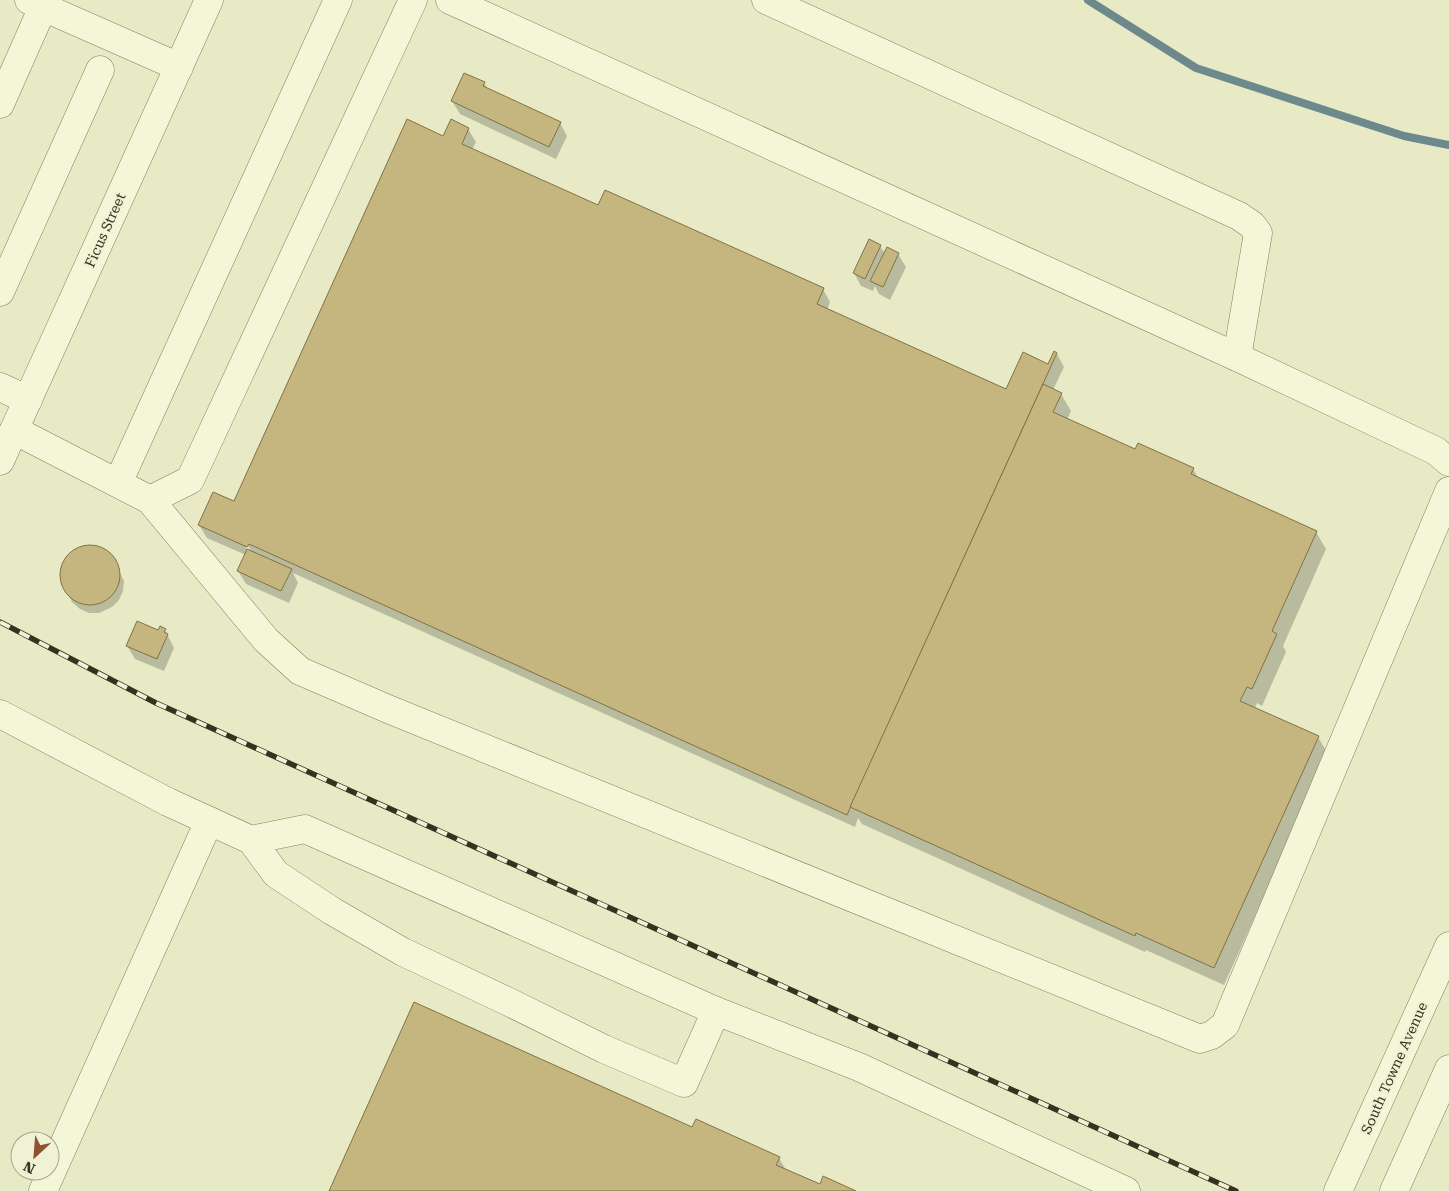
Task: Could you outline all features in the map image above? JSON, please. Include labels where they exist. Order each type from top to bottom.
[{"type":"street","name":"Ficus Street","points":[[0,461],[209,0]]},
{"type":"street","points":[[118,483],[338,0]]},
{"type":"street","points":[[150,500],[190,480],[413,0]]},
{"type":"street","points":[[450,0],[1237,357],[1436,451],[1449,462]]},
{"type":"street","points":[[768,0],[1239,216],[1252,225],[1258,233],[1237,357]]},
{"type":"street","points":[[0,104],[36,3],[179,67]]},
{"type":"street","points":[[0,292],[100,70]]},
{"type":"street","points":[[0,387],[28,400]]},
{"type":"street","points":[[14,430],[150,500],[266,640],[300,671],[388,709],[1200,1039],[1212,1035],[1225,1025],[1449,491]]},
{"type":"street","points":[[0,714],[168,802],[251,840],[276,874],[332,911],[403,952],[604,1049],[684,1083],[716,1011]]},
{"type":"street","points":[[43,1191],[209,821]]},
{"type":"street","points":[[251,840],[305,829],[716,1011],[859,1067],[1126,1191]]},
{"type":"street","name":"South Towne Avenue","points":[[1338,1191],[1444,973],[1449,946]]},
{"type":"street","points":[[1394,1191],[1449,1069]]},
{"type":"building","points":[[464,73],[485,82],[483,86],[561,122],[549,147],[451,101]]},
{"type":"building","points":[[407,119],[443,136],[451,119],[469,128],[462,144],[598,205],[605,190],[824,288],[817,304],[1006,389],[1023,352],[1048,364],[1054,351],[1057,353],[847,815],[249,544],[247,547],[198,525],[213,492],[234,501]]},
{"type":"building","points":[[869,239],[881,245],[865,279],[853,273]]},
{"type":"building","points":[[887,247],[899,253],[883,287],[870,281]]},
{"type":"building","points":[[1043,384],[1062,393],[1053,412],[1135,449],[1138,443],[1194,468],[1191,474],[1317,531],[1272,631],[1277,634],[1252,689],[1247,687],[1240,701],[1319,736],[1214,968],[1136,933],[1135,936],[850,807]]},
{"type":"building","points":[[90,545],[107,550],[115,558],[120,575],[115,592],[107,600],[90,605],[73,600],[65,592],[60,575],[65,558],[73,550]]},
{"type":"building","points":[[247,549],[292,569],[281,591],[237,571]]},
{"type":"building","points":[[137,621],[158,630],[160,626],[166,629],[164,632],[168,634],[157,659],[126,646]]},
{"type":"building","points":[[414,1002],[692,1127],[696,1119],[780,1157],[776,1165],[820,1184],[823,1176],[856,1191],[329,1191]]},
{"type":"waterway","points":[[1088,0],[1196,68],[1404,136],[1449,145]]},
{"type":"railway","points":[[0,622],[156,703],[1236,1191]]}]
